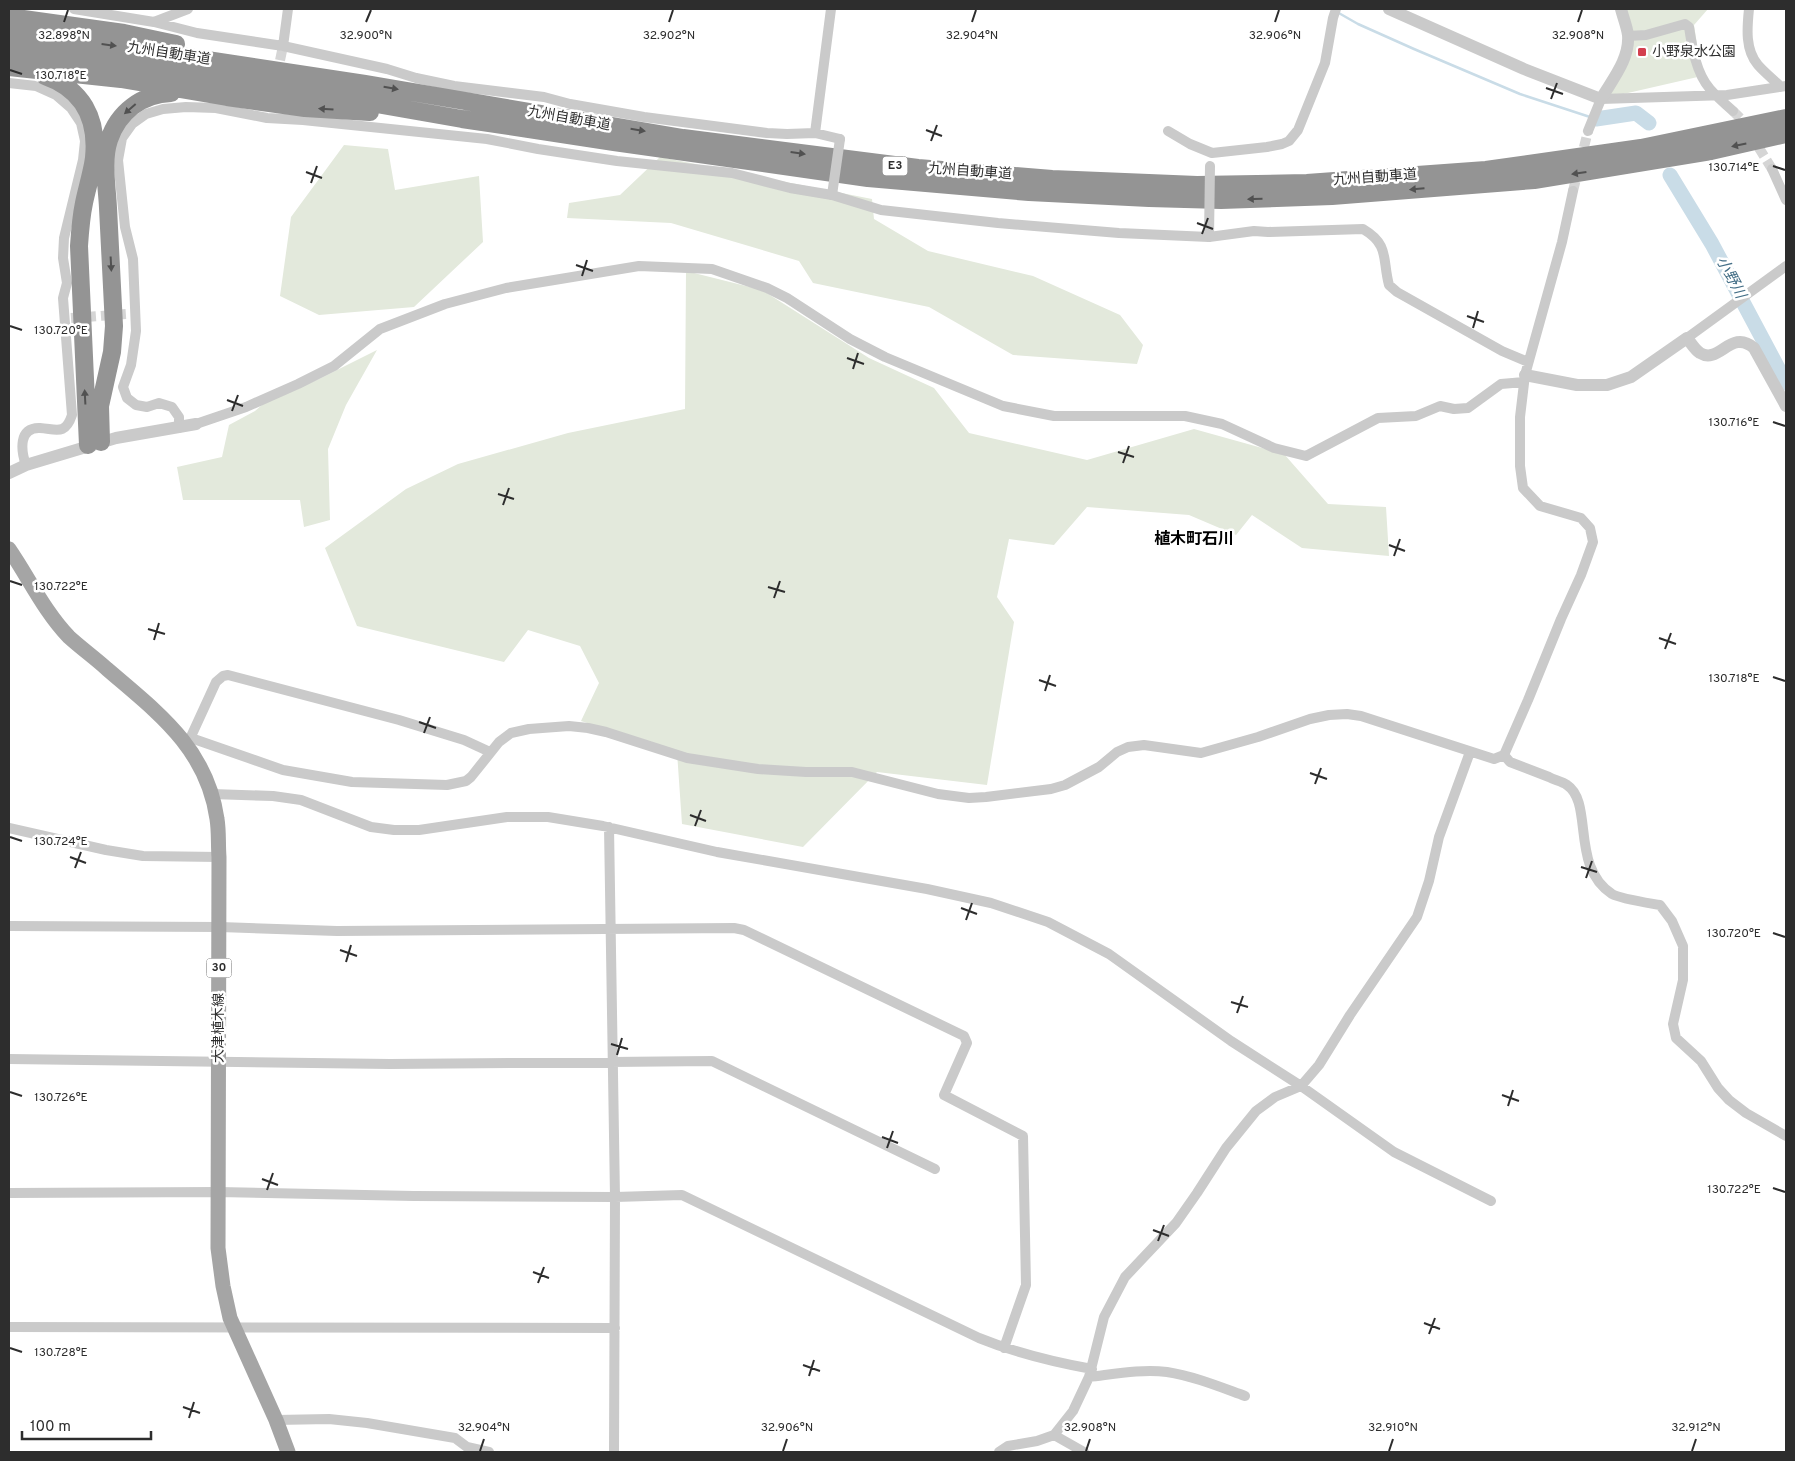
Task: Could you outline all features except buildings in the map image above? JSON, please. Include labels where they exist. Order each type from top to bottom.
[{"type":"highway","points":[[9,17],[124,33],[322,72],[365,84]]},
{"type":"highway","name":"九州自動車道","points":[[9,34],[121,47],[365,84],[674,136],[871,163],[1052,179],[1197,185],[1306,183],[1486,170],[1641,148],[1786,118]]},
{"type":"highway","name":"九州自動車道","points":[[9,50],[123,64],[285,88],[462,119],[868,178],[1029,192],[1149,198],[1221,200],[1332,196],[1534,180],[1711,151],[1786,134]]},
{"type":"highway","points":[[9,67],[121,79],[305,108],[462,119]]},
{"type":"highway","points":[[9,72],[44,75],[57,80],[81,100],[91,119],[93,128],[93,159],[81,215],[79,246],[94,444]]},
{"type":"highway","points":[[94,444],[112,352],[114,326],[106,168],[109,140],[118,122],[130,108],[151,96],[177,92],[227,97]]},
{"type":"main road","name":"大津植木線","points":[[9,549],[43,604],[70,637],[144,700],[189,742],[212,794],[217,819],[219,857],[219,1258],[230,1318],[276,1420],[288,1452]]},
{"type":"street","points":[[74,9],[154,22],[197,33],[283,46],[454,86],[544,98],[653,118],[767,133],[815,133],[840,139],[832,195]]},
{"type":"street","points":[[154,22],[188,9]]},
{"type":"street","points":[[283,46],[288,9]]},
{"type":"street","points":[[815,133],[831,9]]},
{"type":"street","points":[[1389,9],[1599,104],[1717,95],[1784,86]]},
{"type":"street","points":[[1588,131],[1599,104],[1624,60],[1628,36],[1621,9]]},
{"type":"street","points":[[1749,9],[1747,30],[1749,47],[1757,64],[1784,86]]},
{"type":"street","points":[[1168,131],[1190,144],[1212,153],[1267,148],[1289,141],[1298,130],[1325,63],[1334,14]]},
{"type":"street","points":[[1628,36],[1646,35],[1685,24],[1689,27],[1696,61],[1709,88],[1733,111]]},
{"type":"street","points":[[9,83],[36,86],[56,95],[71,108],[81,123],[86,141],[64,238],[67,283],[63,298],[68,319],[72,415],[67,425],[58,430],[38,428],[27,433],[21,445],[26,465]]},
{"type":"street","points":[[179,428],[179,416],[172,408],[159,403],[141,407],[130,402],[124,393],[123,388],[131,365],[136,331],[131,314],[134,259],[126,227],[118,160],[122,138],[132,124],[146,114],[163,109],[186,107],[216,108],[267,118],[487,139],[617,161],[732,174],[790,188],[832,195],[881,210],[998,223],[1119,233],[1209,237],[1254,231],[1363,229],[1373,235],[1384,252],[1388,285],[1397,292],[1502,351],[1528,362]]},
{"type":"street","points":[[1209,237],[1210,166],[1212,153]]},
{"type":"street","points":[[1772,169],[1786,200]]},
{"type":"street","points":[[490,752],[464,740],[399,720],[228,675],[218,679],[213,686],[189,742],[283,770],[352,782],[447,785],[466,781],[479,768],[499,742],[511,732],[529,728],[569,726],[588,728],[687,758],[758,768],[806,772],[852,772],[918,790],[969,798],[1058,787],[1099,767],[1117,752],[1128,747],[1144,745],[1201,753],[1328,715],[1347,714],[1361,716],[1494,759],[1504,755],[1593,542],[1590,528],[1581,518],[1540,506],[1523,488],[1520,466],[1520,417],[1528,362],[1562,242],[1573,191]]},
{"type":"street","points":[[9,473],[26,465],[94,444],[196,424],[246,408],[334,366],[380,329],[444,304],[506,288],[639,266],[712,269],[768,288],[885,357],[1003,406],[1054,416],[1185,416],[1222,424],[1274,448],[1306,456],[1378,418],[1416,416],[1440,406],[1454,409],[1468,408],[1501,384],[1525,379],[1577,385],[1607,385],[1632,377],[1786,266]]},
{"type":"street","points":[[1687,338],[1697,350],[1706,355],[1713,355],[1736,342],[1748,343],[1754,348],[1786,406]]},
{"type":"street","points":[[999,1452],[1008,1446],[1038,1441],[1054,1435],[1073,1411],[1091,1373],[1104,1318],[1124,1277],[1176,1223],[1226,1148],[1256,1111],[1275,1097],[1301,1086],[1319,1064],[1417,917],[1429,881],[1439,837],[1470,752]]},
{"type":"street","points":[[1504,755],[1510,762],[1567,785],[1577,797],[1586,850],[1592,872],[1603,886],[1613,894],[1660,905],[1672,922],[1683,946],[1683,980],[1673,1024],[1676,1038],[1701,1061],[1718,1088],[1729,1100],[1746,1113],[1786,1136]]},
{"type":"street","points":[[212,794],[274,796],[301,800],[371,827],[394,830],[419,830],[508,817],[548,817],[609,827],[717,852],[927,889],[982,901],[1048,922],[1108,954],[1231,1041],[1301,1086],[1394,1152],[1491,1202]]},
{"type":"street","points":[[609,827],[615,1197],[614,1452]]},
{"type":"street","points":[[9,828],[106,850],[143,856],[219,857]]},
{"type":"street","points":[[9,926],[220,927],[337,931],[610,928],[734,928],[744,930],[964,1036],[967,1043],[944,1095],[1022,1136],[1026,1285],[1004,1348]]},
{"type":"street","points":[[9,1060],[390,1064],[712,1062],[935,1169]]},
{"type":"street","points":[[9,1192],[218,1192],[414,1196],[682,1196],[860,1282],[1004,1348],[1091,1373],[1168,1372],[1209,1383],[1245,1396]]},
{"type":"street","points":[[9,1327],[615,1328]]},
{"type":"street","points":[[276,1420],[329,1419],[367,1423],[456,1438],[467,1447],[489,1452]]},
{"type":"street","points":[[1054,1435],[1084,1452]]},
{"type":"shaded area","points":[[1626,9],[1708,9],[1694,25],[1702,76],[1606,98],[1630,58]]},
{"type":"shaded area","points":[[344,145],[388,149],[395,190],[479,176],[483,242],[414,307],[319,315],[280,296],[291,217]]},
{"type":"shaded area","points":[[660,157],[872,199],[874,219],[928,251],[1033,276],[1120,315],[1143,345],[1137,364],[1013,355],[929,307],[813,283],[799,261],[671,223],[567,218],[569,203],[620,195]]},
{"type":"shaded area","points":[[686,271],[762,290],[869,358],[934,388],[969,433],[1087,460],[1194,429],[1284,454],[1328,504],[1386,507],[1389,556],[1302,548],[1252,515],[1236,535],[1189,515],[1087,507],[1054,545],[1009,539],[997,597],[1014,622],[987,785],[877,772],[803,847],[682,824],[677,752],[581,721],[599,683],[580,646],[528,630],[504,662],[357,626],[325,548],[406,489],[458,464],[568,433],[685,409]]},
{"type":"shaded area","points":[[377,350],[346,405],[328,449],[330,520],[304,527],[300,500],[183,500],[177,467],[222,457],[229,425],[255,411],[263,404]]},
{"type":"waterway","points":[[1337,12],[1358,24],[1520,94],[1590,117]]},
{"type":"waterway","name":"小野川","points":[[1596,119],[1636,113],[1649,123]]},
{"type":"waterway","name":"小野川","points":[[1670,175],[1712,244],[1786,383]]},
{"type":"tunnel","points":[[277,75],[283,46]]},
{"type":"tunnel","points":[[1733,111],[1741,119],[1772,169]]},
{"type":"tunnel","points":[[1573,191],[1588,131]]},
{"type":"tunnel","points":[[71,318],[127,314]]},
{"type":"place","name":"小野泉水公園","points":[[1642,52]]},
{"type":"district","name":"植木町石川","points":[[1194,540]]}]
